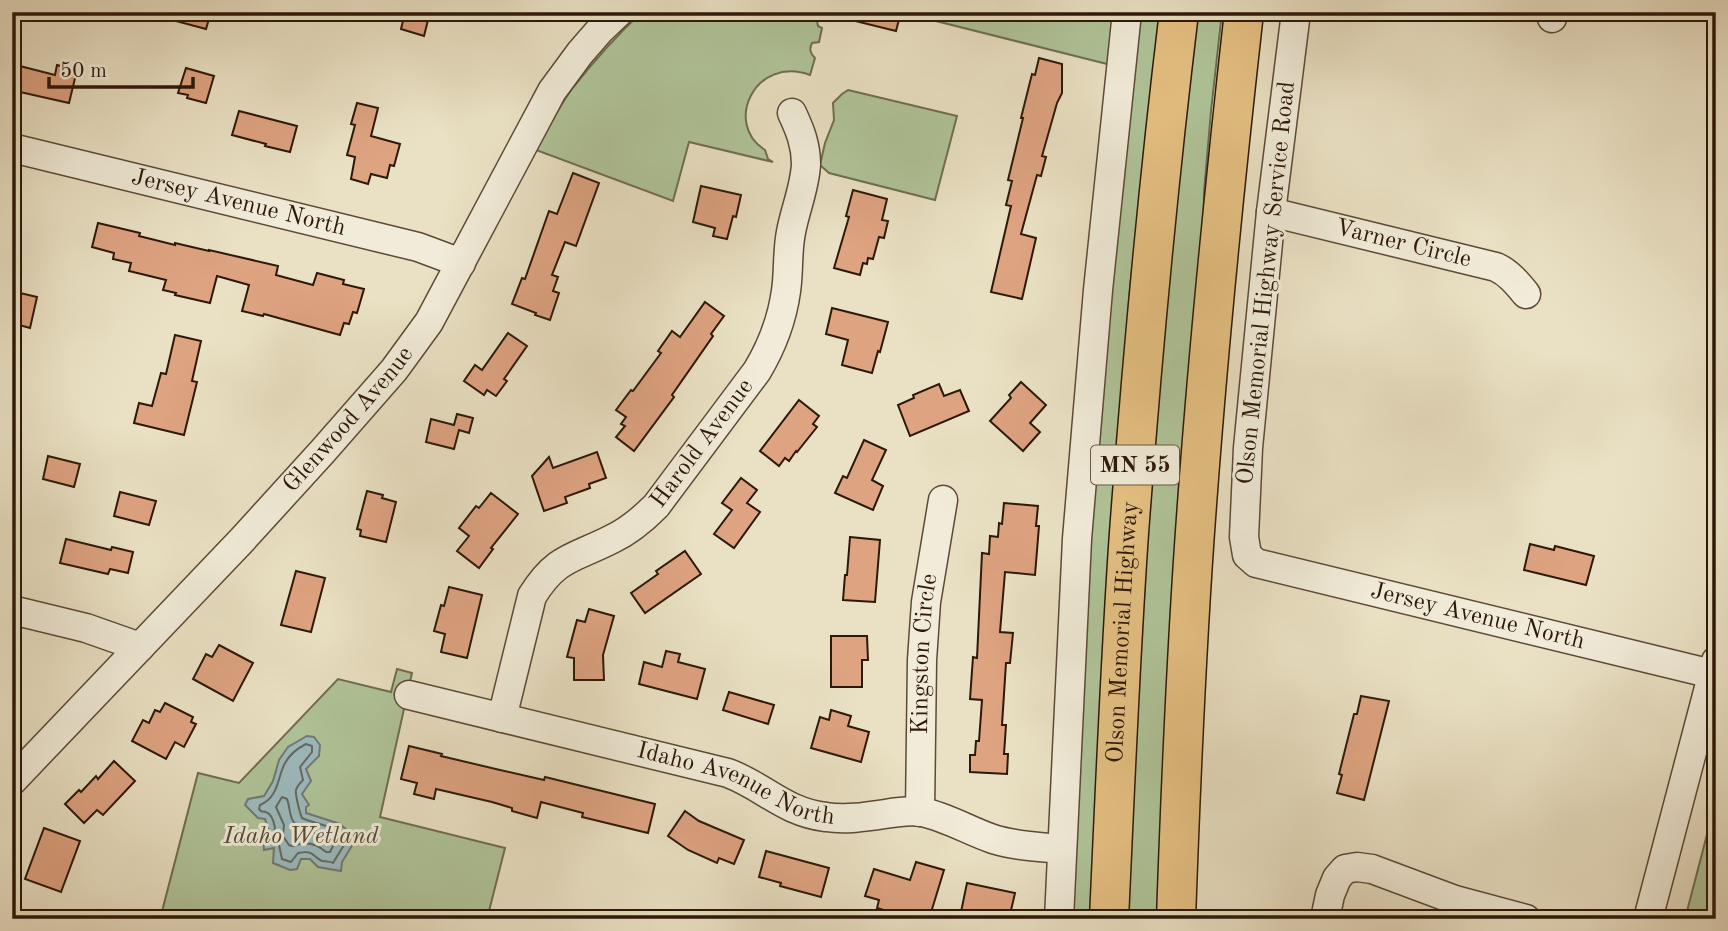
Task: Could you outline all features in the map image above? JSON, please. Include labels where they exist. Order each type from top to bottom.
[{"type":"highway","name":"Olson Memorial Highway","points":[[1109,919],[1129,533],[1159,190],[1179,12]]},
{"type":"highway","name":"MN 55","points":[[1176,919],[1184,713],[1198,491],[1224,192],[1244,12]]},
{"type":"street","name":"Glenwood Avenue","points":[[12,781],[260,521],[394,370],[429,322],[552,91],[580,53],[619,12]]},
{"type":"street","points":[[1059,919],[1077,539],[1098,290],[1127,12]]},
{"type":"street","name":"Olson Memorial Highway Service Road","points":[[1247,555],[1244,519],[1248,448],[1271,212],[1296,12]]},
{"type":"street","name":"Harold Avenue","points":[[502,718],[532,596],[539,585],[569,557],[613,539],[640,522],[656,506],[717,426],[766,355],[779,325],[791,232],[806,164],[802,133],[792,113]]},
{"type":"street","name":"Jersey Avenue North","points":[[12,148],[418,247],[461,263]]},
{"type":"street","name":"Varner Circle","points":[[1271,212],[1496,267],[1514,279],[1526,294]]},
{"type":"street","name":"Kingston Circle","points":[[920,811],[922,660],[926,602],[943,500]]},
{"type":"street","name":"Jersey Avenue North","points":[[1247,555],[1256,563],[1264,565],[1714,668]]},
{"type":"street","points":[[12,610],[86,628],[140,647]]},
{"type":"street","points":[[1648,919],[1714,668]]},
{"type":"street","name":"Idaho Avenue North","points":[[409,695],[728,773],[781,803],[810,815],[845,819],[920,811],[995,840],[1062,849]]},
{"type":"street","points":[[1325,919],[1337,878],[1345,869],[1357,867],[1372,869],[1455,900],[1526,919]]},
{"type":"green space","points":[[642,12],[822,12],[817,21],[822,28],[819,42],[812,43],[810,47],[815,58],[810,75],[791,71],[774,75],[761,83],[751,95],[746,110],[747,124],[753,138],[773,162],[689,142],[673,201],[536,150],[572,89],[605,49]]},
{"type":"green space","points":[[913,12],[1118,12],[1111,65],[912,15]]},
{"type":"green space","points":[[1138,12],[1160,12],[1130,288],[1113,501],[1091,919],[1068,919],[1088,545]]},
{"type":"green space","points":[[1193,12],[1222,12],[1204,192],[1203,277],[1162,919],[1123,919],[1135,649]]},
{"type":"green space","points":[[848,90],[957,116],[935,200],[829,173],[820,165],[834,120],[833,103]]},
{"type":"green space","name":"Idaho Wetland","points":[[397,669],[412,673],[380,817],[505,848],[487,919],[160,919],[198,773],[239,783],[338,679],[391,692]]},
{"type":"green space","points":[[1716,800],[1716,919],[1685,919]]},
{"type":"water","points":[[307,736],[314,737],[320,745],[319,756],[306,769],[311,781],[302,794],[309,805],[306,807],[306,813],[340,824],[352,835],[350,839],[353,844],[342,862],[341,871],[318,867],[310,859],[301,859],[297,869],[290,870],[273,863],[274,848],[264,850],[263,839],[256,835],[263,829],[269,831],[265,819],[258,818],[245,805],[248,799],[264,796],[273,781],[279,760],[288,747]]},
{"type":"building","points":[[162,12],[211,12],[206,29],[161,17]]},
{"type":"building","points":[[405,12],[430,12],[424,36],[401,29]]},
{"type":"building","points":[[843,12],[901,12],[896,31],[843,18]]},
{"type":"building","points":[[1039,58],[1062,64],[1062,93],[1042,156],[1046,157],[1041,176],[1037,175],[1021,234],[1036,238],[1022,299],[991,292],[1011,206],[1006,205],[1012,181],[1008,180],[1032,74],[1035,75]]},
{"type":"building","points":[[12,64],[55,75],[57,65],[77,70],[69,103],[20,92],[21,87],[12,85]]},
{"type":"building","points":[[186,68],[214,76],[206,103],[178,93]]},
{"type":"building","points":[[357,103],[378,108],[371,136],[400,144],[394,166],[390,165],[387,178],[371,174],[368,184],[351,179],[355,157],[347,155],[355,125],[351,124]]},
{"type":"building","points":[[239,111],[297,126],[290,152],[232,135]]},
{"type":"building","points":[[573,173],[599,183],[576,246],[565,242],[552,275],[558,277],[553,291],[559,293],[550,320],[512,304],[522,278],[525,279],[549,211],[557,214]]},
{"type":"building","points":[[701,186],[741,195],[727,239],[713,236],[715,228],[693,222]]},
{"type":"building","points":[[853,190],[887,199],[882,220],[888,221],[884,238],[879,237],[873,259],[868,258],[867,264],[863,263],[860,275],[834,268],[849,217],[846,216]]},
{"type":"building","points":[[98,223],[175,245],[278,266],[276,275],[313,285],[317,273],[344,280],[343,284],[364,289],[357,313],[353,312],[349,324],[344,323],[340,335],[264,314],[263,316],[242,311],[249,285],[217,276],[210,303],[175,295],[176,293],[163,290],[166,280],[129,271],[131,263],[113,259],[114,253],[92,247]]},
{"type":"building","points":[[16,292],[37,297],[30,328],[12,323]]},
{"type":"building","points":[[705,302],[724,316],[672,395],[674,397],[634,451],[616,437],[625,426],[621,424],[626,417],[616,410],[661,353],[658,351],[672,331],[680,337]]},
{"type":"building","points":[[832,308],[888,322],[872,373],[842,365],[848,340],[826,334]]},
{"type":"building","points":[[508,333],[527,346],[504,379],[507,381],[496,396],[487,390],[484,395],[464,381],[475,365],[482,370]]},
{"type":"building","points":[[175,335],[201,341],[192,381],[197,382],[184,435],[134,423],[139,403],[152,406],[161,373],[166,374]]},
{"type":"building","points":[[1021,382],[1046,405],[1030,423],[1040,432],[1023,451],[990,421],[1011,398],[1009,395]]},
{"type":"building","points":[[939,384],[944,396],[960,390],[969,411],[910,436],[898,405]]},
{"type":"building","points":[[799,400],[819,416],[813,424],[817,427],[789,461],[785,458],[779,466],[760,451]]},
{"type":"building","points":[[457,414],[473,418],[469,433],[459,430],[454,449],[426,442],[431,419],[454,425]]},
{"type":"building","points":[[864,440],[886,450],[872,480],[883,486],[873,510],[835,493],[843,476],[847,478]]},
{"type":"building","points":[[597,452],[606,478],[589,484],[590,488],[565,497],[567,503],[544,511],[532,476],[549,457],[553,468]]},
{"type":"building","points":[[48,456],[80,464],[74,487],[43,479]]},
{"type":"building","points":[[741,478],[757,490],[747,503],[760,512],[734,548],[714,534],[732,510],[722,503]]},
{"type":"building","points":[[367,491],[396,502],[386,542],[360,536],[361,530],[357,529]]},
{"type":"building","points":[[120,492],[156,501],[149,525],[114,516]]},
{"type":"building","points":[[491,493],[518,514],[479,568],[457,551],[469,536],[459,528],[476,506],[479,508]]},
{"type":"building","points":[[1004,503],[1038,506],[1035,575],[1005,572],[1000,632],[1013,633],[1010,663],[1006,663],[1002,725],[1006,725],[1004,754],[1008,754],[1007,774],[970,772],[970,755],[975,755],[976,741],[979,741],[982,700],[970,699],[973,657],[977,658],[982,553],[989,554],[990,536],[998,537]]},
{"type":"building","points":[[850,537],[880,540],[875,602],[843,600]]},
{"type":"building","points":[[66,539],[111,550],[112,547],[133,552],[128,573],[110,569],[108,574],[60,563]]},
{"type":"building","points":[[1530,544],[1554,550],[1555,546],[1594,556],[1586,585],[1524,570]]},
{"type":"building","points":[[685,551],[701,574],[645,613],[631,593]]},
{"type":"building","points":[[296,571],[325,578],[311,632],[281,625]]},
{"type":"building","points":[[449,587],[482,595],[467,658],[441,652],[445,634],[434,631]]},
{"type":"building","points":[[589,609],[614,616],[603,655],[604,680],[574,680],[574,658],[567,657],[577,620],[585,622]]},
{"type":"building","points":[[831,636],[867,636],[868,660],[862,660],[862,687],[831,687]]},
{"type":"building","points":[[219,645],[253,663],[233,701],[193,679],[206,654],[212,657]]},
{"type":"building","points":[[666,651],[680,654],[678,662],[705,669],[697,699],[639,684],[644,662],[662,667]]},
{"type":"building","points":[[729,692],[774,705],[768,724],[723,710]]},
{"type":"building","points":[[1361,696],[1389,701],[1364,800],[1337,793],[1342,775],[1339,774]]},
{"type":"building","points":[[165,703],[193,717],[191,722],[196,724],[184,747],[175,742],[166,759],[132,741],[143,720],[149,723],[155,710],[160,712]]},
{"type":"building","points":[[831,710],[851,716],[848,726],[869,732],[861,762],[811,748],[820,717],[829,720]]},
{"type":"building","points":[[409,746],[500,770],[544,780],[545,777],[655,804],[648,833],[582,817],[583,813],[541,802],[537,818],[492,802],[436,789],[434,799],[414,794],[417,783],[401,779]]},
{"type":"building","points":[[114,761],[135,781],[103,815],[97,810],[84,823],[65,804],[96,776],[98,779]]},
{"type":"building","points":[[685,811],[699,821],[744,840],[734,864],[719,858],[717,863],[688,850],[668,836]]},
{"type":"building","points":[[44,828],[80,841],[61,892],[25,879]]},
{"type":"building","points":[[766,851],[829,868],[821,897],[780,886],[781,883],[759,877]]},
{"type":"building","points":[[916,862],[944,870],[929,919],[914,919],[877,908],[879,900],[865,896],[874,869],[910,880]]},
{"type":"building","points":[[967,883],[1015,893],[1009,919],[991,919],[961,912]]}]
